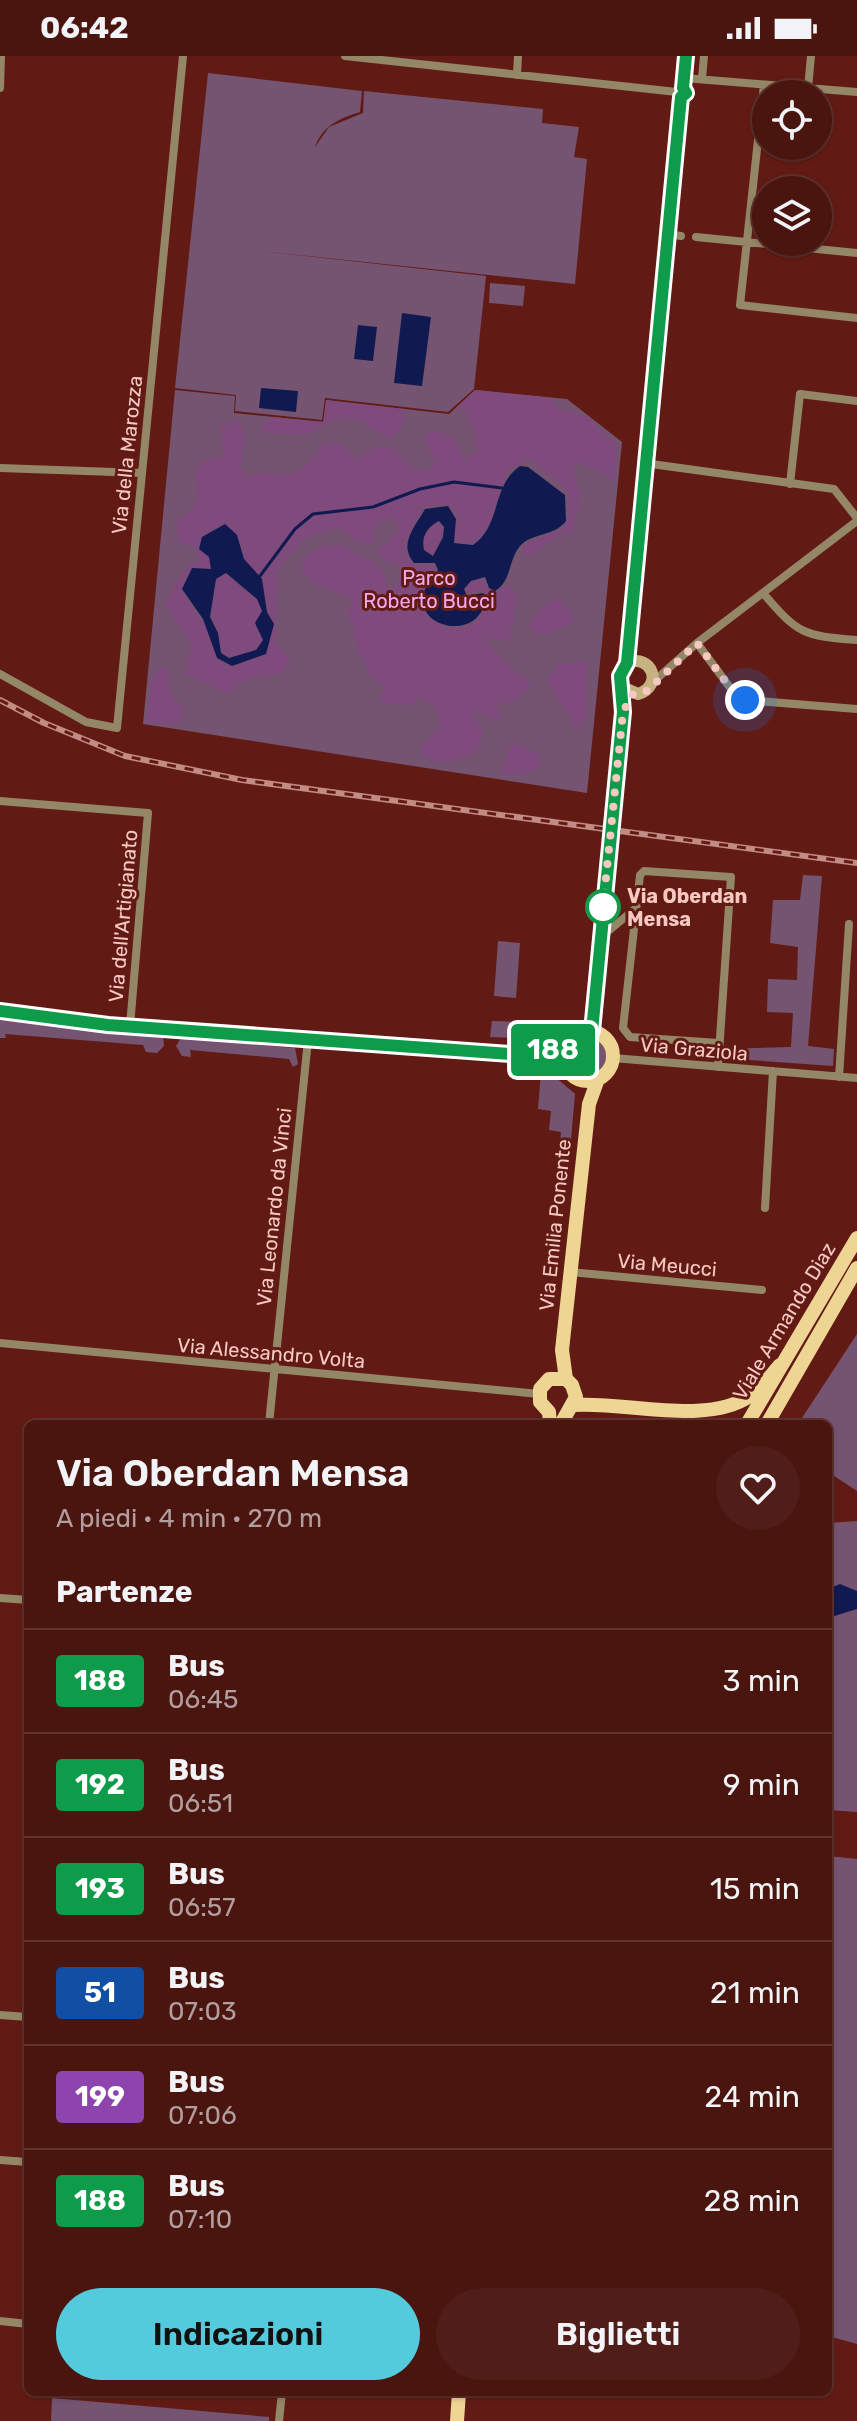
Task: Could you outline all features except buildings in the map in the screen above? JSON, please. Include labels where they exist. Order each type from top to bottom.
[{"type":"main road","points":[[632,661],[628,642],[644,463],[674,235],[681,89],[686,56]]},
{"type":"main road","points":[[628,690],[647,691],[657,670],[632,661]]},
{"type":"main road","points":[[592,1031],[623,712],[628,690],[620,676],[632,661]]},
{"type":"main road","points":[[4,1013],[130,1026],[525,1055],[543,1054],[564,1045],[575,1033],[592,1031],[610,1043],[613,1058],[608,1071],[598,1079],[581,1081],[564,1066],[525,1055]]},
{"type":"main road","points":[[564,1045],[564,1066]]},
{"type":"main road","name":"Via Emilia Ponente","points":[[569,1408],[560,1378],[562,1350],[589,1104],[598,1079]]},
{"type":"main road","name":"Via Emilia Ponente","points":[[581,1081],[589,1104]]},
{"type":"main road","name":"Viale Armando Diaz","points":[[749,1420],[857,1238]]},
{"type":"main road","name":"Viale Armando Diaz","points":[[769,1420],[857,1268]]},
{"type":"main road","points":[[560,1378],[542,1385],[539,1394],[540,1402],[550,1418],[569,1408],[603,1403],[708,1411],[732,1405],[755,1392],[780,1365]]},
{"type":"main road","points":[[457,2421],[459,2396]]},
{"type":"street","points":[[0,88],[1,56]]},
{"type":"street","name":"Via della Marozza","points":[[0,674],[86,722],[117,728],[183,56]]},
{"type":"street","points":[[346,56],[681,89],[702,79],[752,84]]},
{"type":"street","points":[[517,75],[518,56]]},
{"type":"street","points":[[702,79],[704,56]]},
{"type":"street","points":[[809,80],[811,56]]},
{"type":"street","points":[[832,90],[857,92]]},
{"type":"street","points":[[756,160],[740,305],[857,318]]},
{"type":"street","points":[[696,237],[857,253]]},
{"type":"street","points":[[790,484],[800,394],[857,401]]},
{"type":"street","points":[[644,463],[834,489],[857,520],[657,670]]},
{"type":"street","points":[[0,468],[142,473]]},
{"type":"street","points":[[763,593],[797,631],[857,640]]},
{"type":"street","points":[[697,643],[734,693],[745,700],[857,709]]},
{"type":"street","name":"Via dell'Artigianato","points":[[0,801],[148,813],[130,1026]]},
{"type":"street","points":[[718,1067],[731,877],[644,871],[640,875],[623,1028],[630,1037],[719,1043]]},
{"type":"street","points":[[600,938],[637,907]]},
{"type":"street","points":[[839,1077],[849,924]]},
{"type":"street","name":"Via Leonardo da Vinci","points":[[269,1420],[308,1040]]},
{"type":"street","name":"Via Graziola","points":[[613,1058],[857,1078]]},
{"type":"street","name":"Via Graziola","points":[[765,1208],[773,1071]]},
{"type":"street","name":"Via Meucci","points":[[570,1272],[762,1290]]},
{"type":"street","name":"Via Alessandro Volta","points":[[0,1343],[539,1394]]},
{"type":"street","points":[[0,1598],[24,1600]]},
{"type":"street","points":[[0,2015],[24,2017]]},
{"type":"street","points":[[0,2160],[24,2162]]},
{"type":"street","points":[[0,2321],[24,2324]]},
{"type":"street","points":[[279,2421],[282,2396]]},
{"type":"green space","points":[[208,73],[362,91],[360,112],[346,117],[327,128],[315,147],[329,127],[363,113],[364,91],[543,109],[542,123],[579,127],[574,157],[587,159],[575,284],[251,250],[486,276],[474,389],[448,412],[325,398],[322,420],[235,411],[236,395],[175,388]]},
{"type":"green space","points":[[490,283],[525,286],[523,306],[489,303]]},
{"type":"green space","name":"Parco Roberto Bucci","points":[[175,390],[235,396],[234,413],[323,422],[326,400],[449,414],[475,390],[567,399],[622,442],[587,793],[143,724]]},
{"type":"green space","points":[[803,875],[822,876],[808,1046],[834,1049],[833,1066],[722,1058],[722,1049],[791,1047],[793,1013],[767,1012],[768,979],[797,980],[798,947],[770,943],[773,900],[800,900]]},
{"type":"green space","points":[[498,941],[520,943],[516,998],[494,996]]},
{"type":"green space","points":[[0,1020],[163,1036],[164,1046],[157,1053],[146,1052],[143,1045],[5,1034],[6,1038],[0,1038]]},
{"type":"green space","points":[[492,1021],[563,1023],[551,1039],[490,1037]]},
{"type":"green space","points":[[587,1037],[600,1043],[606,1056],[600,1069],[587,1075],[574,1069],[568,1056],[574,1043]]},
{"type":"green space","points":[[181,1038],[295,1048],[298,1064],[293,1067],[289,1059],[190,1050],[191,1057],[182,1056],[176,1046]]},
{"type":"green space","points":[[518,1061],[539,1063],[575,1094],[569,1162],[559,1160],[561,1132],[549,1130],[551,1111],[538,1109],[541,1072],[516,1069]]},
{"type":"green space","points":[[857,1334],[857,1491],[832,1475],[832,1420],[801,1420]]},
{"type":"green space","points":[[857,1521],[857,1812],[832,1810],[832,1523]]},
{"type":"green space","points":[[832,1856],[857,1859],[857,2344],[832,2337]]},
{"type":"green space","points":[[52,2398],[269,2417],[269,2421],[51,2421]]},
{"type":"shaded area","points":[[402,313],[431,317],[422,386],[394,383]]},
{"type":"shaded area","points":[[358,325],[377,327],[373,361],[354,359]]},
{"type":"shaded area","points":[[261,388],[298,391],[296,412],[259,408]]},
{"type":"shaded area","points":[[475,390],[553,398],[556,407],[588,417],[617,444],[615,481],[579,462],[573,474],[581,493],[573,531],[553,539],[527,558],[521,549],[529,542],[562,530],[570,513],[567,491],[531,460],[509,470],[487,528],[473,543],[458,543],[454,531],[457,516],[455,511],[445,506],[424,508],[412,528],[406,549],[412,563],[435,566],[437,571],[421,594],[423,607],[434,621],[459,627],[477,619],[489,599],[483,592],[466,593],[466,590],[478,579],[484,578],[487,587],[495,592],[508,585],[518,595],[509,641],[485,638],[506,662],[532,684],[514,701],[497,704],[502,717],[497,721],[474,711],[472,715],[482,731],[478,750],[457,760],[441,762],[421,753],[421,745],[439,729],[437,711],[424,699],[401,706],[381,701],[379,697],[385,686],[369,675],[347,615],[353,599],[316,585],[302,573],[305,559],[316,549],[331,545],[346,546],[377,564],[389,591],[401,582],[404,575],[399,565],[380,558],[377,552],[400,528],[391,517],[378,523],[372,544],[359,543],[338,528],[304,539],[277,570],[276,644],[291,659],[282,673],[240,682],[229,694],[185,675],[192,645],[173,618],[166,601],[186,568],[197,561],[197,549],[178,542],[176,523],[196,501],[198,467],[204,461],[224,456],[220,428],[236,420],[244,431],[240,467],[247,477],[262,473],[284,475],[296,472],[323,444],[329,443],[343,446],[357,459],[376,446],[393,448],[416,470],[429,470],[435,463],[424,438],[429,432],[441,431],[455,440],[464,458],[477,451],[474,431],[463,409],[456,408]],"holes":[[[215,527],[237,535],[244,559],[262,579],[267,612],[274,624],[266,654],[232,666],[212,647],[207,627],[189,602],[183,582],[196,567],[211,569],[209,557],[203,553],[207,535]]]},
{"type":"shaded area","points":[[326,400],[403,409],[403,426],[391,441],[356,418],[335,420],[303,435],[264,433],[262,428],[272,417],[324,422]]},
{"type":"shaded area","points":[[520,466],[528,467],[565,495],[566,521],[556,530],[531,538],[520,546],[504,582],[495,591],[489,588],[485,577],[471,581],[464,589],[467,596],[483,593],[488,599],[474,620],[458,626],[441,624],[427,614],[423,597],[438,570],[435,563],[414,563],[409,556],[410,536],[425,509],[448,506],[456,519],[454,543],[473,545],[488,527],[504,484]],"holes":[[[439,521],[444,527],[443,537],[433,556],[424,550],[424,537],[428,529]]]},
{"type":"shaded area","points":[[439,521],[444,532],[433,556],[424,550],[423,541],[428,529]]},
{"type":"shaded area","points":[[225,524],[237,535],[244,559],[262,579],[267,612],[274,624],[266,654],[232,666],[217,658],[203,619],[182,589],[192,568],[211,569],[209,557],[199,549],[202,537]],"holes":[[[226,573],[257,599],[262,611],[255,623],[263,640],[256,650],[229,658],[221,653],[218,633],[210,617],[216,579]]]},
{"type":"shaded area","points":[[226,573],[260,603],[263,640],[256,650],[229,658],[221,653],[209,605],[216,579]]},
{"type":"shaded area","points":[[559,599],[572,613],[573,623],[545,634],[534,633],[529,625],[546,605]]},
{"type":"shaded area","points":[[586,661],[586,719],[577,730],[547,682],[558,665]]},
{"type":"shaded area","points":[[159,668],[167,668],[171,696],[186,710],[177,725],[146,722],[152,677]]},
{"type":"shaded area","points":[[517,743],[540,755],[539,768],[523,774],[500,775],[511,744]]},
{"type":"shaded area","points":[[840,1584],[857,1591],[857,1609],[832,1617],[832,1587]]},
{"type":"waterway","points":[[260,576],[295,529],[313,514],[373,507],[420,489],[454,482],[502,488]]},
{"type":"railway","points":[[0,700],[44,723],[125,756],[242,780],[857,863]]},
{"type":"bus line","name":"188","points":[[0,1011],[108,1025],[525,1055],[543,1054],[564,1045],[575,1033],[592,1031],[623,712],[620,676],[627,663],[681,97],[686,93],[683,88],[686,56]]},
{"type":"place","name":"Via Oberdan Mensa","points":[[603,907]]},
{"type":"route","points":[[603,907],[623,712],[633,694],[647,691],[663,672],[697,643],[734,693],[745,700]]}]
